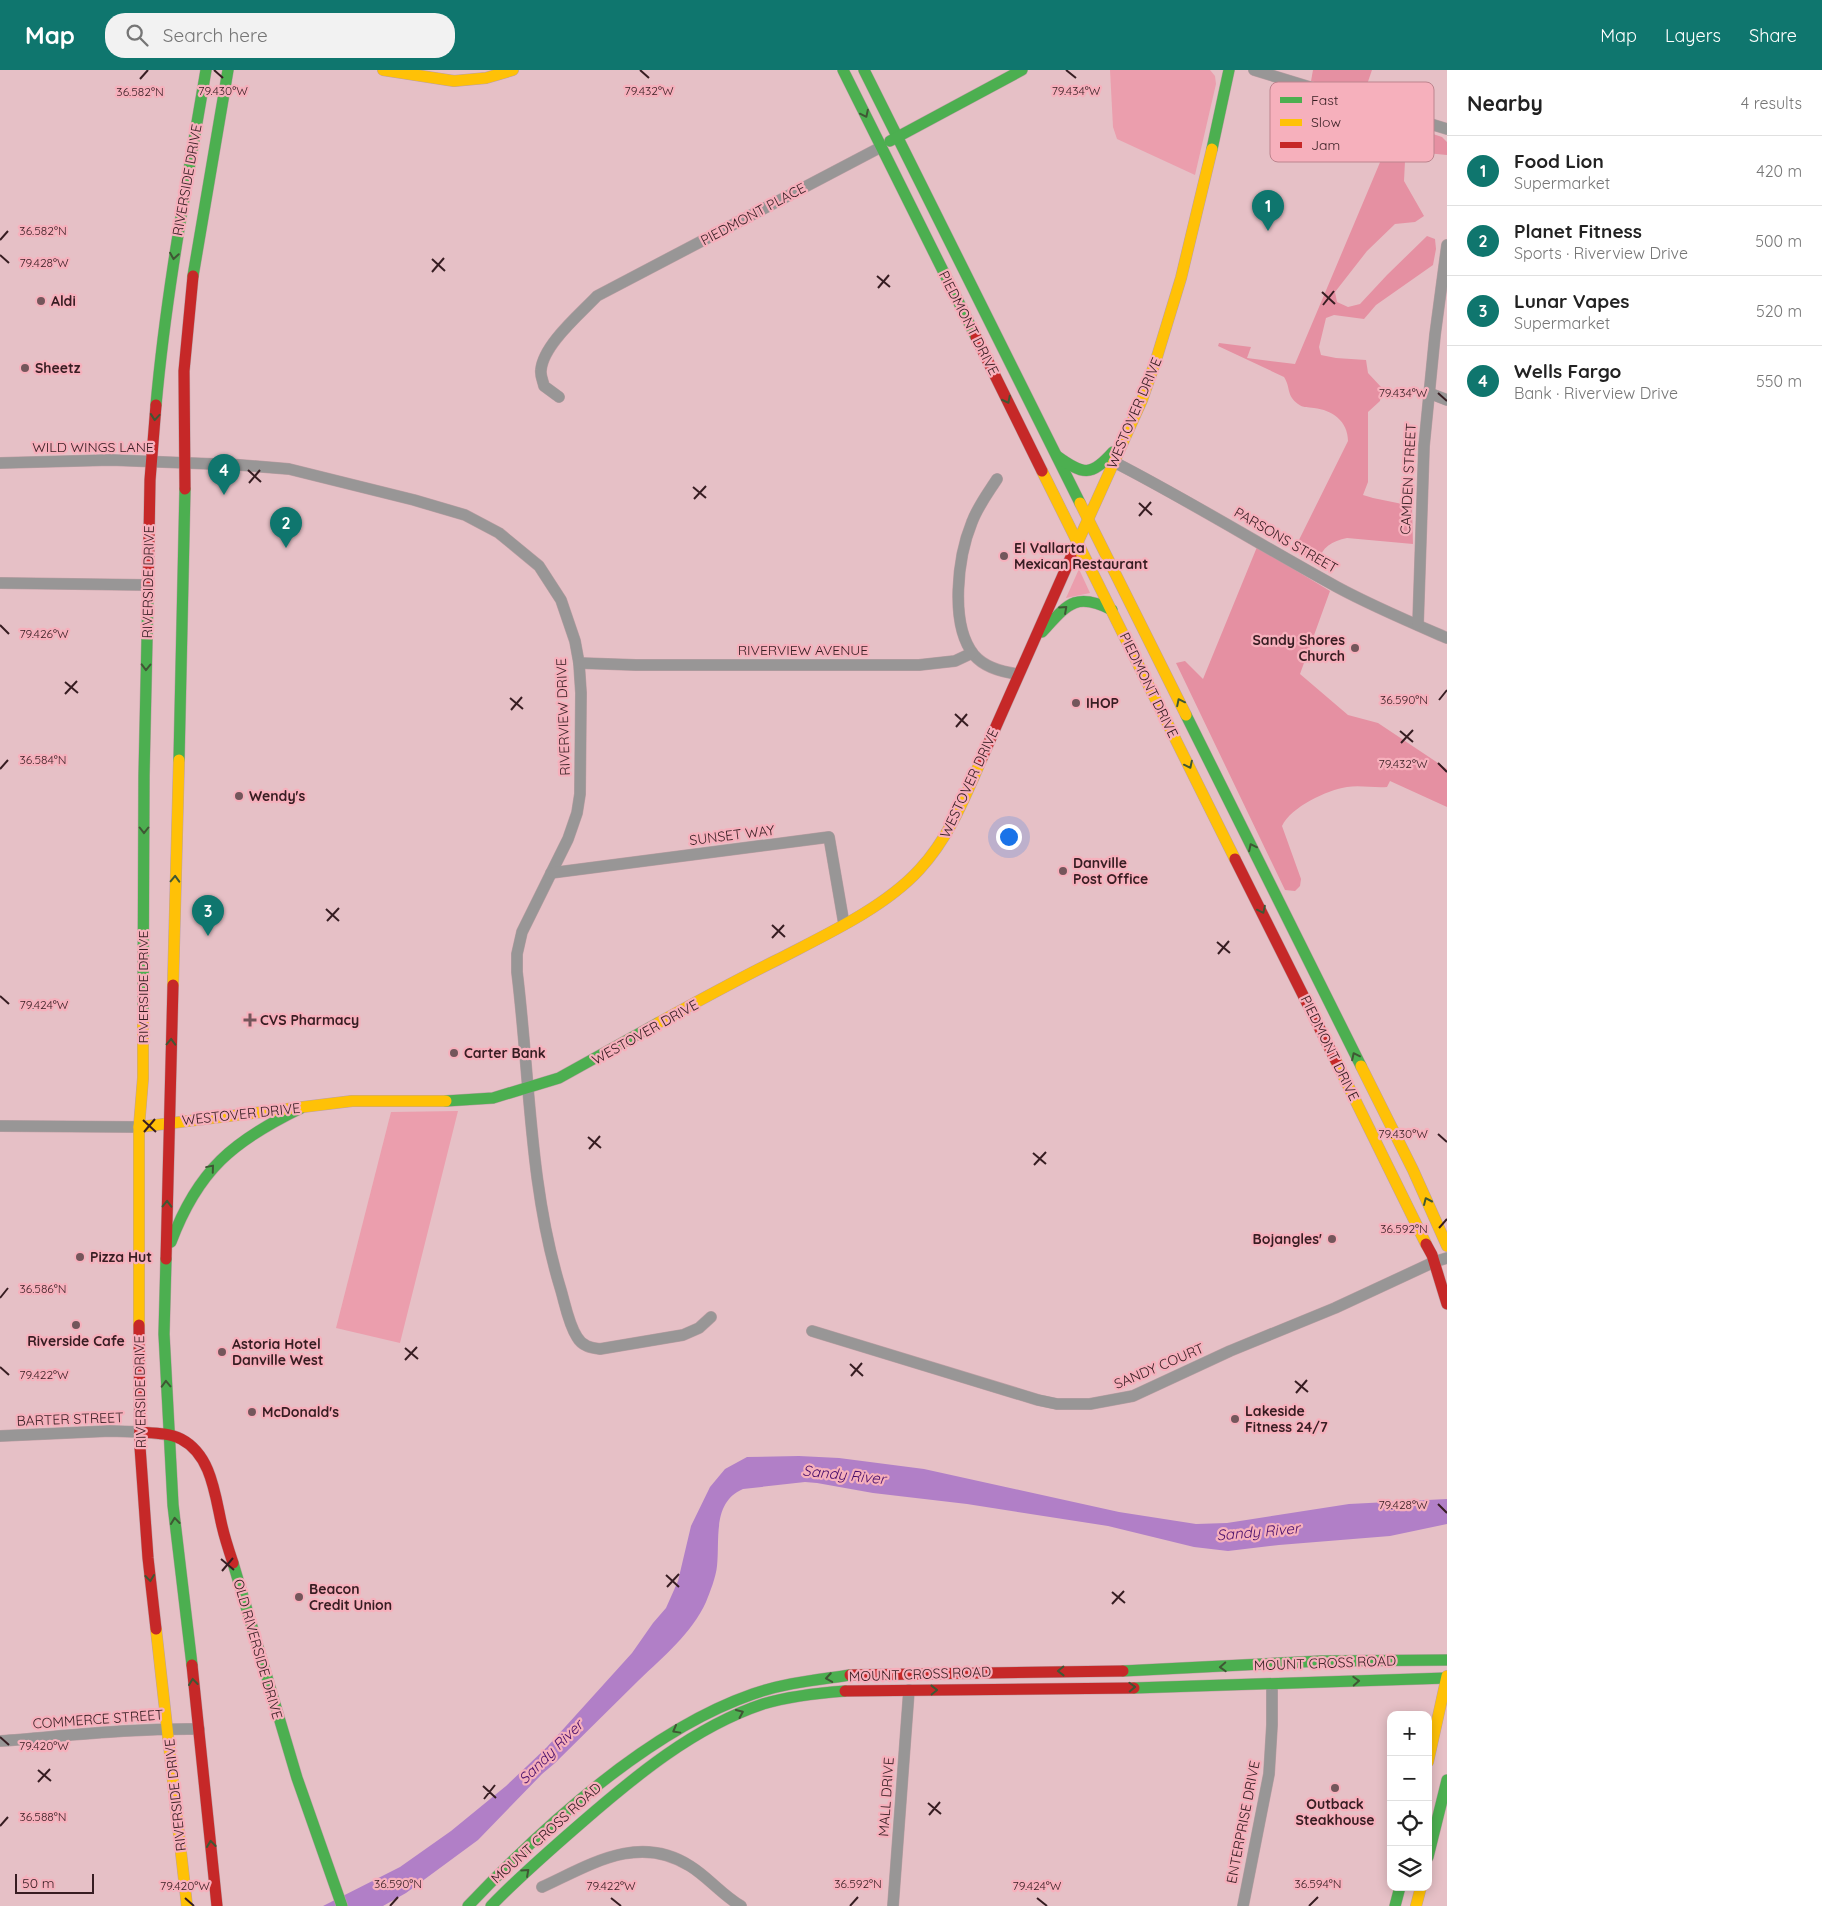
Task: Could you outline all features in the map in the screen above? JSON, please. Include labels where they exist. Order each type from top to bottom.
[{"type":"main road","name":"RIVERSIDE DRIVE","points":[[186,1901],[148,1558],[140,1432],[139,1127],[143,1078],[144,785],[152,462],[161,348],[171,275],[206,70]]},
{"type":"main road","name":"RIVERSIDE DRIVE","points":[[217,1906],[173,1505],[164,1334],[185,464],[184,378],[186,326],[202,216],[228,70]]},
{"type":"main road","points":[[383,70],[454,82],[486,78],[512,70]]},
{"type":"main road","name":"PIEDMONT DRIVE","points":[[843,70],[1354,1096],[1434,1262],[1447,1304]]},
{"type":"main road","name":"PIEDMONT DRIVE","points":[[864,70],[1413,1170],[1447,1246]]},
{"type":"main road","name":"PIEDMONT PLACE","points":[[881,147],[898,136],[1022,70]]},
{"type":"main road","name":"WESTOVER DRIVE","points":[[139,1127],[352,1101],[465,1101],[493,1098],[527,1089],[559,1078],[596,1059],[844,924],[890,896],[904,885],[937,848],[965,798],[1018,674],[1142,400],[1155,366],[1179,289],[1229,70]]},
{"type":"main road","points":[[1056,456],[1071,467],[1091,472],[1101,466],[1123,441]]},
{"type":"main road","points":[[1031,645],[1066,605],[1077,601],[1089,600],[1099,602],[1112,610]]},
{"type":"main road","points":[[166,1258],[182,1214],[194,1192],[217,1161],[257,1130],[301,1108]]},
{"type":"main road","name":"OLD RIVERSIDE DRIVE","points":[[140,1432],[169,1433],[181,1438],[202,1459],[210,1476],[224,1534],[252,1622],[291,1760],[308,1814],[342,1906]]},
{"type":"main road","name":"MOUNT CROSS ROAD","points":[[468,1906],[560,1818],[647,1749],[694,1720],[754,1694],[806,1682],[850,1675],[1147,1671],[1321,1661],[1447,1660]]},
{"type":"main road","points":[[1429,1756],[1447,1678]]},
{"type":"main road","name":"MOUNT CROSS ROAD","points":[[491,1906],[514,1882],[611,1797],[656,1762],[723,1721],[754,1708],[798,1696],[868,1690],[1051,1689],[1447,1678]]},
{"type":"main road","points":[[1431,1846],[1447,1780]]},
{"type":"main road","points":[[1396,1906],[1399,1891]]},
{"type":"main road","points":[[1416,1906],[1420,1891]]},
{"type":"street","points":[[1254,70],[1293,82]]},
{"type":"street","points":[[1434,125],[1447,129]]},
{"type":"street","name":"PIEDMONT PLACE","points":[[559,397],[544,386],[541,371],[549,350],[567,326],[597,296],[881,147]]},
{"type":"street","name":"CAMDEN STREET","points":[[1418,625],[1424,446],[1428,393],[1447,245]]},
{"type":"street","points":[[1428,393],[1447,400]]},
{"type":"street","name":"WILD WINGS LANE","points":[[0,463],[111,460],[185,464]]},
{"type":"street","name":"PARSONS STREET","points":[[1114,462],[1175,493],[1338,587],[1447,638]]},
{"type":"street","name":"RIVERVIEW DRIVE","points":[[185,464],[240,465],[289,469],[414,500],[465,515],[483,523],[522,551],[539,566],[551,582],[561,600],[569,622],[578,663],[580,693],[580,794],[577,814],[568,839],[522,932],[517,954],[516,972],[527,1089],[544,1226],[570,1322],[577,1337],[584,1344],[600,1349],[683,1335],[699,1328],[711,1317]]},
{"type":"street","points":[[997,479],[972,520],[961,559],[959,606],[961,622],[972,652],[985,664],[994,669],[1018,674]]},
{"type":"street","points":[[0,583],[148,585]]},
{"type":"street","name":"RIVERVIEW AVENUE","points":[[578,663],[919,665],[955,661],[972,652]]},
{"type":"street","name":"SUNSET WAY","points":[[551,873],[830,837],[844,924]]},
{"type":"street","points":[[0,1126],[139,1127]]},
{"type":"street","name":"SANDY COURT","points":[[812,1331],[1038,1400],[1057,1404],[1090,1404],[1133,1396],[1230,1351],[1335,1308],[1434,1262],[1447,1258]]},
{"type":"street","name":"BARTER STREET","points":[[0,1436],[110,1431],[140,1432]]},
{"type":"street","name":"ENTERPRISE DRIVE","points":[[1243,1906],[1269,1774],[1272,1684]]},
{"type":"street","name":"MALL DRIVE","points":[[893,1906],[909,1690]]},
{"type":"street","name":"COMMERCE STREET","points":[[0,1742],[86,1733],[199,1729]]},
{"type":"street","points":[[542,1887],[610,1856],[625,1852],[644,1851],[662,1854],[686,1863],[741,1906]]},
{"type":"shaded area","points":[[1110,70],[1210,70],[1215,76],[1216,84],[1195,175],[1117,139],[1113,127]]},
{"type":"shaded area","points":[[1313,70],[1372,70],[1368,82],[1311,81]]},
{"type":"shaded area","points":[[1434,134],[1442,137],[1447,142],[1447,155],[1434,154]]},
{"type":"shaded area","points":[[1380,162],[1405,162],[1404,181],[1424,216],[1415,222],[1395,224],[1367,251],[1335,292],[1337,302],[1348,307],[1360,304],[1427,236],[1435,239],[1436,249],[1433,265],[1376,305],[1364,319],[1334,315],[1326,318],[1319,347],[1321,355],[1366,360],[1368,373],[1382,388],[1380,401],[1368,412],[1368,482],[1363,495],[1412,506],[1413,544],[1347,538],[1328,546],[1322,552],[1318,562],[1294,550],[1348,441],[1345,428],[1342,422],[1333,414],[1321,409],[1304,407],[1294,401],[1284,377],[1218,346],[1219,343],[1251,347],[1247,358],[1295,364]]},
{"type":"shaded area","points":[[1257,547],[1330,591],[1300,674],[1348,715],[1378,723],[1447,769],[1447,807],[1390,781],[1387,787],[1352,786],[1339,789],[1310,800],[1293,812],[1282,826],[1301,879],[1300,886],[1295,891],[1285,890],[1176,663],[1185,661],[1203,679]]},
{"type":"shaded area","points":[[1079,569],[1090,593],[1066,598]]},
{"type":"shaded area","points":[[458,1111],[400,1343],[336,1328],[391,1112]]},
{"type":"water","name":"Sandy River","points":[[799,1456],[839,1458],[924,1469],[1119,1512],[1196,1524],[1227,1523],[1349,1504],[1447,1499],[1447,1524],[1390,1536],[1228,1551],[1194,1547],[1108,1526],[967,1504],[873,1493],[817,1483],[805,1482],[743,1489],[733,1495],[726,1503],[722,1512],[718,1533],[716,1570],[706,1602],[693,1624],[667,1653],[542,1774],[478,1840],[406,1893],[383,1906],[323,1906],[400,1867],[451,1831],[506,1786],[547,1747],[632,1653],[666,1608],[678,1581],[691,1526],[710,1487],[725,1469],[747,1457]]},
{"type":"traffic: fast","points":[[156,405],[171,279],[206,70]]},
{"type":"traffic: fast","points":[[193,276],[228,70]]},
{"type":"traffic: fast","points":[[843,70],[976,337]]},
{"type":"traffic: fast","points":[[864,70],[1080,503]]},
{"type":"traffic: fast","points":[[890,141],[1022,70]]},
{"type":"traffic: fast","points":[[1212,149],[1229,70]]},
{"type":"traffic: fast","points":[[1057,456],[1080,470],[1086,470],[1099,466],[1113,452]]},
{"type":"traffic: fast","points":[[179,760],[185,489]]},
{"type":"traffic: fast","points":[[143,1017],[144,776],[148,594]]},
{"type":"traffic: fast","points":[[1042,632],[1065,608],[1080,601],[1099,604],[1112,610]]},
{"type":"traffic: fast","points":[[1186,715],[1361,1066]]},
{"type":"traffic: fast","points":[[446,1101],[493,1098],[559,1078],[658,1023]]},
{"type":"traffic: fast","points":[[171,1242],[193,1195],[221,1160],[256,1133],[301,1108]]},
{"type":"traffic: fast","points":[[166,1259],[164,1334],[173,1505],[192,1665]]},
{"type":"traffic: fast","points":[[233,1563],[297,1778],[342,1906]]},
{"type":"traffic: fast","points":[[1123,1671],[1321,1661],[1447,1660]]},
{"type":"traffic: fast","points":[[468,1906],[564,1814],[637,1756],[675,1731],[714,1710],[765,1690],[801,1682],[850,1675]]},
{"type":"traffic: fast","points":[[1134,1688],[1447,1678]]},
{"type":"traffic: fast","points":[[491,1906],[601,1806],[643,1771],[689,1740],[713,1726],[763,1704],[804,1695],[845,1691]]},
{"type":"traffic: fast","points":[[1431,1846],[1447,1780]]},
{"type":"traffic: fast","points":[[1395,1906],[1399,1891]]},
{"type":"traffic: slow","points":[[383,70],[454,81],[486,78],[513,70]]},
{"type":"traffic: slow","points":[[1071,557],[1142,400],[1156,360],[1181,278],[1212,149]]},
{"type":"traffic: slow","points":[[1042,471],[1235,859]]},
{"type":"traffic: slow","points":[[1080,503],[1186,715]]},
{"type":"traffic: slow","points":[[658,1023],[853,920],[889,897],[905,884],[930,858],[948,831],[982,758]]},
{"type":"traffic: slow","points":[[173,985],[179,760]]},
{"type":"traffic: slow","points":[[139,1325],[139,1127],[143,1078],[143,1017]]},
{"type":"traffic: slow","points":[[1336,1061],[1426,1244]]},
{"type":"traffic: slow","points":[[1361,1066],[1413,1170],[1447,1246]]},
{"type":"traffic: slow","points":[[139,1127],[352,1101],[446,1101]]},
{"type":"traffic: slow","points":[[156,1629],[187,1906]]},
{"type":"traffic: slow","points":[[1429,1756],[1447,1676]]},
{"type":"traffic: slow","points":[[1416,1906],[1420,1891]]},
{"type":"traffic: jam","points":[[185,489],[184,371],[193,276]]},
{"type":"traffic: jam","points":[[976,337],[1042,471]]},
{"type":"traffic: jam","points":[[148,594],[150,480],[156,405]]},
{"type":"traffic: jam","points":[[982,758],[1071,557]]},
{"type":"traffic: jam","points":[[1235,859],[1336,1061]]},
{"type":"traffic: jam","points":[[166,1259],[173,985]]},
{"type":"traffic: jam","points":[[1426,1244],[1432,1255],[1447,1304]]},
{"type":"traffic: jam","points":[[139,1325],[140,1447],[148,1558],[156,1629]]},
{"type":"traffic: jam","points":[[140,1432],[176,1437],[191,1446],[200,1455],[214,1490],[223,1531],[233,1563]]},
{"type":"traffic: jam","points":[[192,1665],[217,1906]]},
{"type":"traffic: jam","points":[[850,1675],[1123,1671]]},
{"type":"traffic: jam","points":[[845,1691],[1134,1688]]},
{"type":"place","name":"Food Lion","points":[[1268,231]]},
{"type":"place","name":"Aldi","points":[[41,301]]},
{"type":"place","name":"Sheetz","points":[[25,368]]},
{"type":"place","name":"Wells Fargo","points":[[224,495]]},
{"type":"place","name":"Planet Fitness","points":[[286,548]]},
{"type":"place","name":"El Vallarta Mexican Restaurant","points":[[1004,556]]},
{"type":"place","name":"Sandy Shores Church","points":[[1355,648]]},
{"type":"place","name":"IHOP","points":[[1076,703]]},
{"type":"place","name":"Wendy's","points":[[239,796]]},
{"type":"place","name":"Danville Post Office","points":[[1063,871]]},
{"type":"place","name":"Lunar Vapes","points":[[208,936]]},
{"type":"place","name":"CVS Pharmacy","points":[[250,1020]]},
{"type":"place","name":"Carter Bank","points":[[454,1053]]},
{"type":"place","name":"Bojangles'","points":[[1332,1239]]},
{"type":"place","name":"Pizza Hut","points":[[80,1257]]},
{"type":"place","name":"Riverside Cafe","points":[[76,1325]]},
{"type":"place","name":"Astoria Hotel Danville West","points":[[222,1352]]},
{"type":"place","name":"McDonald's","points":[[252,1412]]},
{"type":"place","name":"Lakeside Fitness 24/7","points":[[1235,1419]]},
{"type":"place","name":"Beacon Credit Union","points":[[299,1597]]},
{"type":"place","name":"Outback Steakhouse","points":[[1335,1788]]}]
